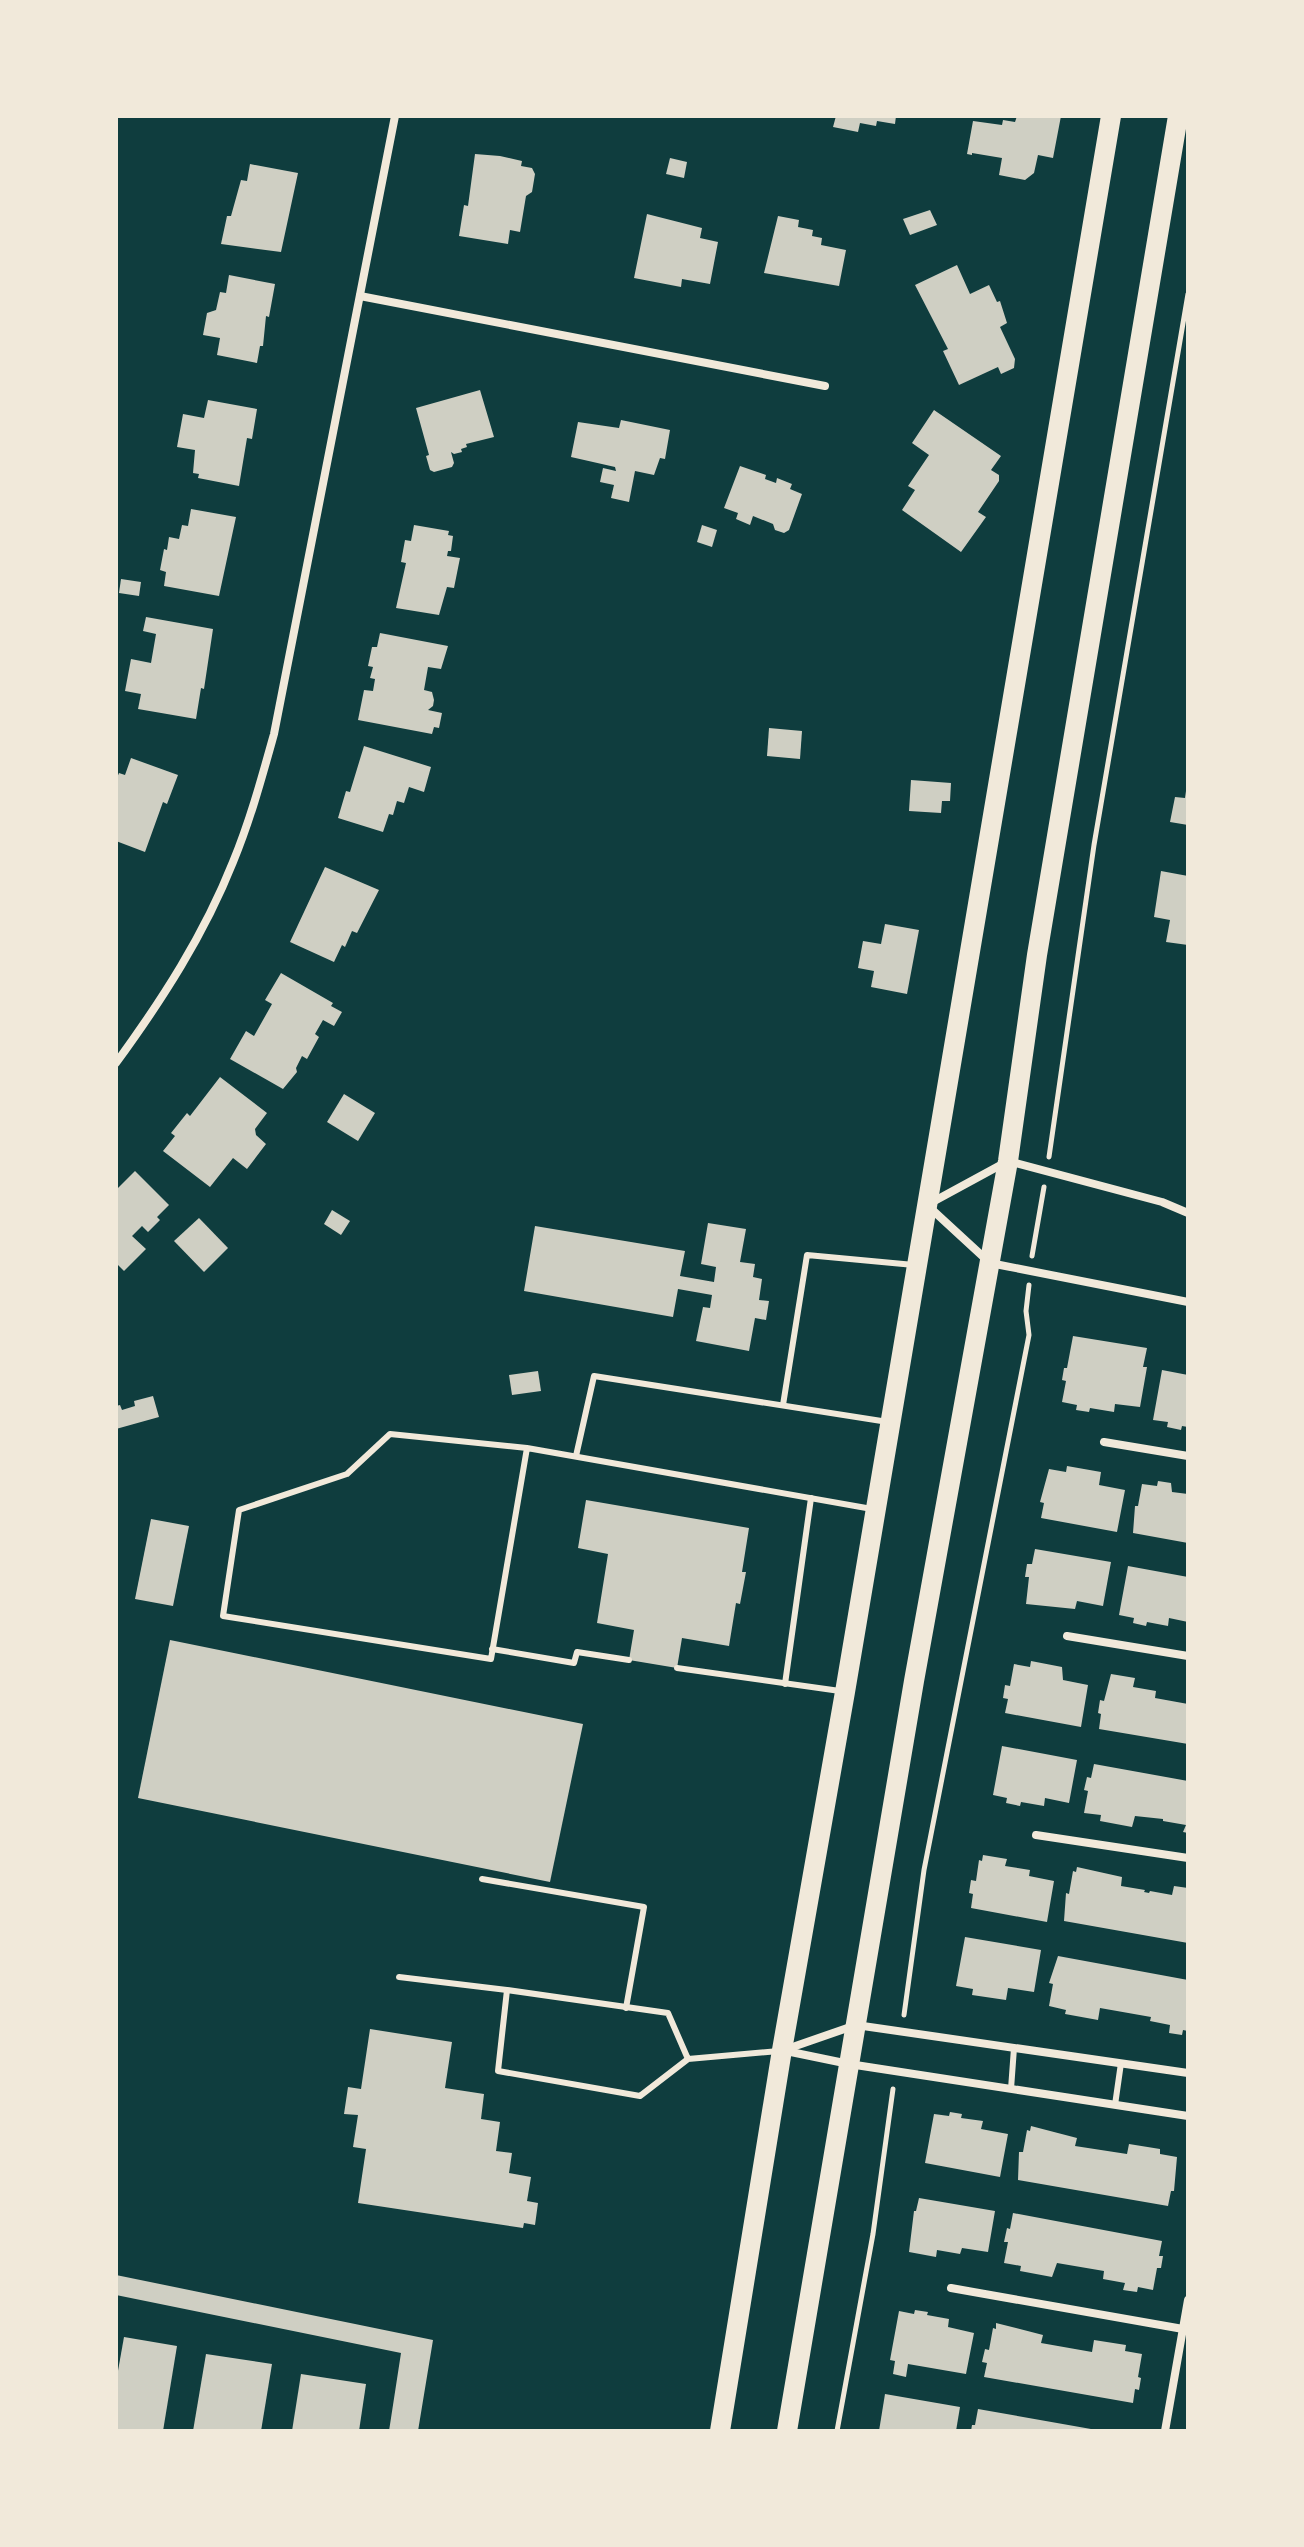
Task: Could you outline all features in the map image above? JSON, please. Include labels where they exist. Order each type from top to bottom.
[{"type":"main road","points":[[720,2431],[1111,116]]},
{"type":"main road","points":[[787,2431],[914,1681],[1008,1161],[1037,955],[1178,116]]},
{"type":"street","points":[[116,1063],[157,1006],[203,927],[234,862],[258,791],[274,734],[395,116]]},
{"type":"street","points":[[360,296],[825,386]]},
{"type":"street","points":[[1188,1213],[1162,1202],[1008,1161],[927,1205],[990,1263],[1188,1302]]},
{"type":"street","points":[[1104,1442],[1188,1456]]},
{"type":"street","points":[[1067,1636],[1188,1656]]},
{"type":"street","points":[[1036,1835],[1188,1858]]},
{"type":"street","points":[[782,2050],[856,2025],[1188,2073]]},
{"type":"street","points":[[782,2050],[896,2072],[1188,2116]]},
{"type":"street","points":[[951,2288],[1183,2329]]},
{"type":"street","points":[[1165,2431],[1188,2300]]},
{"type":"lane","points":[[783,1405],[807,1255],[917,1265]]},
{"type":"lane","points":[[576,1456],[594,1376],[891,1422]]},
{"type":"lane","points":[[527,1448],[491,1659],[223,1616],[239,1510],[347,1474],[390,1434],[527,1448],[876,1509]]},
{"type":"lane","points":[[785,1684],[811,1498]]},
{"type":"lane","points":[[492,1649],[574,1663],[577,1652],[629,1660]]},
{"type":"lane","points":[[677,1668],[845,1692]]},
{"type":"lane","points":[[482,1879],[644,1907],[626,2008]]},
{"type":"lane","points":[[399,1977],[668,2013],[688,2059]]},
{"type":"lane","points":[[507,1990],[498,2071],[640,2096],[688,2059],[782,2050]]},
{"type":"lane","points":[[1011,2089],[1014,2048]]},
{"type":"lane","points":[[1115,2105],[1121,2063]]},
{"type":"path","points":[[901,2032],[924,1870],[1029,1335],[1026,1311],[1030,1270],[1094,845],[1188,294]]},
{"type":"path","points":[[837,2431],[873,2234],[896,2072]]},
{"type":"building","points":[[836,116],[896,116],[895,124],[877,121],[876,126],[860,123],[858,132],[833,127]]},
{"type":"building","points":[[1017,116],[1061,116],[1053,158],[1038,155],[1034,173],[1025,180],[999,175],[1002,158],[967,154],[973,121],[1002,125],[1003,120],[1015,122]]},
{"type":"building","points":[[475,154],[522,161],[521,166],[532,168],[535,174],[532,192],[526,196],[520,232],[510,230],[508,244],[459,236],[464,205],[468,206]]},
{"type":"building","points":[[670,158],[687,162],[684,178],[666,174]]},
{"type":"building","points":[[250,164],[298,173],[281,252],[221,244],[227,216],[231,216],[241,180],[247,181]]},
{"type":"building","points":[[930,210],[937,225],[910,235],[903,219]]},
{"type":"building","points":[[647,214],[702,228],[700,238],[718,242],[710,284],[682,279],[681,287],[634,278]]},
{"type":"building","points":[[778,216],[799,220],[798,227],[813,230],[812,236],[822,238],[821,245],[846,250],[839,286],[764,273]]},
{"type":"building","points":[[957,265],[970,294],[989,285],[997,302],[1000,301],[1007,323],[1000,327],[1015,359],[1014,368],[1001,374],[998,367],[959,385],[943,351],[948,349],[915,285]]},
{"type":"building","points":[[229,275],[275,284],[257,363],[217,355],[220,338],[203,335],[207,313],[216,310],[220,292],[226,293]]},
{"type":"building","points":[[480,390],[494,437],[466,444],[462,452],[451,452],[452,467],[434,472],[430,470],[416,408]]},
{"type":"building","points":[[208,400],[257,409],[252,439],[247,438],[239,486],[198,478],[199,474],[193,473],[195,450],[177,447],[183,414],[204,418]]},
{"type":"building","points":[[934,410],[1001,456],[991,470],[999,475],[999,481],[978,512],[986,517],[961,552],[902,510],[915,490],[908,486],[929,455],[912,443]]},
{"type":"building","points":[[621,420],[670,430],[665,459],[660,458],[654,475],[635,471],[629,502],[611,498],[614,485],[600,482],[603,468],[616,471],[615,467],[571,457],[578,422],[619,428]]},
{"type":"building","points":[[740,466],[766,475],[765,479],[776,483],[777,478],[792,484],[790,489],[802,494],[789,530],[784,533],[775,530],[773,524],[753,516],[750,525],[736,519],[738,513],[724,508]]},
{"type":"building","points":[[191,509],[236,517],[219,596],[164,586],[166,572],[160,570],[164,549],[167,550],[169,537],[179,539],[182,525],[188,526]]},
{"type":"building","points":[[414,525],[449,531],[448,535],[453,536],[447,556],[460,558],[454,588],[447,587],[439,615],[396,608],[406,563],[401,562],[405,540],[411,541]]},
{"type":"building","points":[[702,525],[717,530],[712,547],[697,542]]},
{"type":"building","points":[[121,579],[141,582],[139,596],[119,593]]},
{"type":"building","points":[[146,617],[213,629],[196,719],[138,709],[141,694],[125,691],[131,659],[151,663],[156,634],[143,631]]},
{"type":"building","points":[[380,633],[448,646],[441,669],[428,667],[424,690],[432,692],[434,700],[428,710],[442,713],[439,728],[434,727],[432,734],[358,720],[364,690],[373,691],[375,679],[370,678],[373,667],[368,666],[372,647],[377,647]]},
{"type":"building","points":[[769,728],[802,731],[800,759],[767,756]]},
{"type":"building","points":[[364,746],[431,767],[424,792],[409,787],[404,803],[397,801],[393,815],[389,814],[383,832],[338,818],[346,791],[350,792]]},
{"type":"building","points":[[131,758],[178,775],[167,804],[163,802],[145,852],[116,841],[116,780],[119,773],[125,775]]},
{"type":"building","points":[[911,780],[951,783],[950,801],[942,801],[941,813],[909,811]]},
{"type":"building","points":[[1186,791],[1188,825],[1170,822],[1175,797],[1185,798]]},
{"type":"building","points":[[325,867],[379,890],[357,933],[352,931],[334,962],[290,942]]},
{"type":"building","points":[[1161,871],[1188,876],[1188,945],[1166,942],[1170,920],[1154,917]]},
{"type":"building","points":[[885,924],[919,930],[907,994],[871,987],[874,971],[858,968],[863,941],[881,944]]},
{"type":"building","points":[[281,973],[333,1003],[331,1006],[342,1012],[334,1026],[323,1020],[315,1034],[319,1037],[307,1059],[302,1056],[297,1072],[283,1089],[230,1059],[246,1031],[254,1036],[272,1004],[265,1000]]},
{"type":"building","points":[[220,1077],[267,1113],[255,1129],[256,1135],[266,1144],[247,1169],[233,1158],[210,1187],[163,1151],[175,1136],[171,1133],[187,1113],[190,1116]]},
{"type":"building","points":[[344,1094],[375,1113],[358,1141],[327,1122]]},
{"type":"building","points":[[135,1171],[169,1205],[148,1232],[142,1226],[132,1236],[146,1249],[124,1271],[116,1263],[116,1190]]},
{"type":"building","points":[[332,1210],[350,1221],[341,1235],[324,1224]]},
{"type":"building","points":[[199,1218],[228,1248],[204,1272],[174,1241]]},
{"type":"building","points":[[708,1223],[746,1229],[740,1262],[755,1264],[753,1277],[762,1279],[759,1300],[769,1301],[766,1320],[755,1318],[749,1351],[696,1341],[703,1307],[710,1308],[712,1295],[678,1289],[673,1317],[524,1291],[535,1226],[685,1251],[680,1276],[714,1282],[716,1267],[701,1264]]},
{"type":"building","points":[[1073,1336],[1147,1348],[1140,1407],[1115,1404],[1114,1412],[1090,1408],[1089,1412],[1076,1410],[1077,1405],[1062,1402],[1066,1381],[1062,1380],[1064,1368],[1067,1368]]},
{"type":"building","points":[[1162,1370],[1188,1375],[1188,1427],[1182,1426],[1181,1430],[1167,1427],[1168,1422],[1153,1420]]},
{"type":"building","points":[[538,1371],[541,1391],[512,1395],[509,1375]]},
{"type":"building","points":[[153,1396],[159,1417],[116,1429],[116,1406],[120,1405],[122,1410],[135,1406],[134,1401]]},
{"type":"building","points":[[1067,1466],[1101,1472],[1099,1485],[1125,1490],[1117,1532],[1041,1518],[1044,1503],[1040,1502],[1049,1469],[1066,1472]]},
{"type":"building","points":[[1158,1481],[1171,1483],[1172,1492],[1188,1494],[1188,1543],[1133,1533],[1135,1506],[1138,1506],[1142,1484],[1157,1486]]},
{"type":"building","points":[[586,1500],[749,1528],[742,1572],[746,1572],[740,1604],[736,1603],[729,1646],[682,1638],[677,1668],[629,1660],[634,1630],[597,1623],[608,1554],[578,1548]]},
{"type":"building","points":[[151,1519],[189,1526],[173,1606],[135,1599]]},
{"type":"building","points":[[1035,1549],[1111,1562],[1103,1606],[1077,1601],[1075,1609],[1026,1604],[1027,1564],[1032,1564]]},
{"type":"building","points":[[1128,1566],[1188,1577],[1188,1622],[1169,1618],[1168,1626],[1147,1622],[1146,1626],[1133,1623],[1134,1618],[1119,1615]]},
{"type":"building","points":[[170,1640],[583,1724],[550,1882],[138,1798]]},
{"type":"building","points":[[1031,1661],[1062,1667],[1063,1680],[1088,1685],[1081,1727],[1005,1713],[1008,1699],[1003,1698],[1005,1685],[1010,1686],[1014,1664],[1030,1667]]},
{"type":"building","points":[[1111,1674],[1135,1678],[1133,1687],[1156,1691],[1155,1698],[1188,1704],[1188,1744],[1099,1729],[1100,1700],[1104,1701]]},
{"type":"building","points":[[1002,1746],[1077,1760],[1069,1803],[1045,1798],[1044,1806],[1021,1802],[1020,1806],[1006,1803],[1007,1798],[993,1795]]},
{"type":"building","points":[[1094,1764],[1188,1781],[1188,1833],[1183,1832],[1186,1825],[1163,1819],[1135,1816],[1132,1827],[1100,1821],[1101,1815],[1084,1813],[1088,1791],[1084,1790]]},
{"type":"building","points":[[983,1855],[1007,1859],[1005,1866],[1030,1870],[1029,1876],[1054,1881],[1047,1922],[971,1908],[971,1880],[976,1881],[979,1860],[982,1861]]},
{"type":"building","points":[[1077,1867],[1122,1877],[1121,1886],[1149,1893],[1172,1895],[1174,1886],[1188,1888],[1188,1943],[1064,1921],[1066,1893],[1069,1894],[1073,1871],[1076,1872]]},
{"type":"building","points":[[965,1937],[1041,1950],[1034,1992],[1008,1988],[1006,2000],[972,1995],[973,1989],[956,1986]]},
{"type":"building","points":[[1058,1956],[1188,1980],[1188,2031],[1183,2030],[1182,2035],[1169,2033],[1170,2025],[1150,2021],[1151,2017],[1100,2008],[1098,2020],[1065,2014],[1066,2010],[1049,2006],[1053,1984],[1049,1983]]},
{"type":"building","points":[[370,2029],[452,2042],[445,2088],[484,2094],[481,2119],[500,2122],[496,2151],[512,2153],[509,2173],[531,2177],[527,2201],[538,2203],[535,2225],[524,2223],[523,2228],[358,2203],[366,2149],[353,2147],[358,2115],[344,2114],[348,2087],[361,2089]]},
{"type":"building","points":[[950,2112],[962,2114],[961,2118],[983,2121],[981,2129],[1008,2134],[1000,2177],[925,2163],[934,2114],[949,2116]]},
{"type":"building","points":[[1031,2126],[1077,2138],[1075,2146],[1127,2154],[1129,2144],[1160,2149],[1160,2154],[1177,2157],[1174,2191],[1171,2191],[1168,2206],[1018,2180],[1019,2152],[1023,2152],[1027,2130],[1030,2131]]},
{"type":"building","points":[[919,2198],[995,2211],[988,2252],[962,2248],[960,2254],[937,2250],[936,2257],[909,2252],[914,2211]]},
{"type":"building","points":[[1013,2213],[1162,2241],[1159,2256],[1163,2256],[1161,2268],[1157,2268],[1153,2290],[1138,2287],[1137,2292],[1123,2290],[1125,2283],[1103,2279],[1104,2271],[1057,2263],[1052,2277],[1020,2271],[1021,2266],[1004,2263],[1008,2242],[1004,2242]]},
{"type":"building","points":[[116,2275],[433,2340],[418,2431],[389,2431],[401,2353],[116,2295]]},
{"type":"building","points":[[915,2310],[949,2319],[948,2327],[974,2333],[966,2374],[908,2364],[906,2377],[893,2374],[895,2361],[890,2360],[899,2311],[914,2314]]},
{"type":"building","points":[[996,2323],[1043,2335],[1041,2343],[1092,2352],[1094,2340],[1126,2345],[1125,2351],[1142,2354],[1139,2390],[1135,2389],[1133,2403],[984,2377],[987,2363],[982,2362],[985,2349],[989,2350]]},
{"type":"building","points":[[124,2337],[177,2346],[163,2431],[116,2431],[116,2382]]},
{"type":"building","points":[[206,2354],[272,2364],[261,2431],[193,2431]]},
{"type":"building","points":[[301,2374],[366,2384],[359,2431],[292,2431]]},
{"type":"building","points":[[885,2394],[960,2407],[956,2431],[879,2431]]},
{"type":"building","points":[[978,2409],[1091,2429],[1091,2431],[971,2431]]}]
